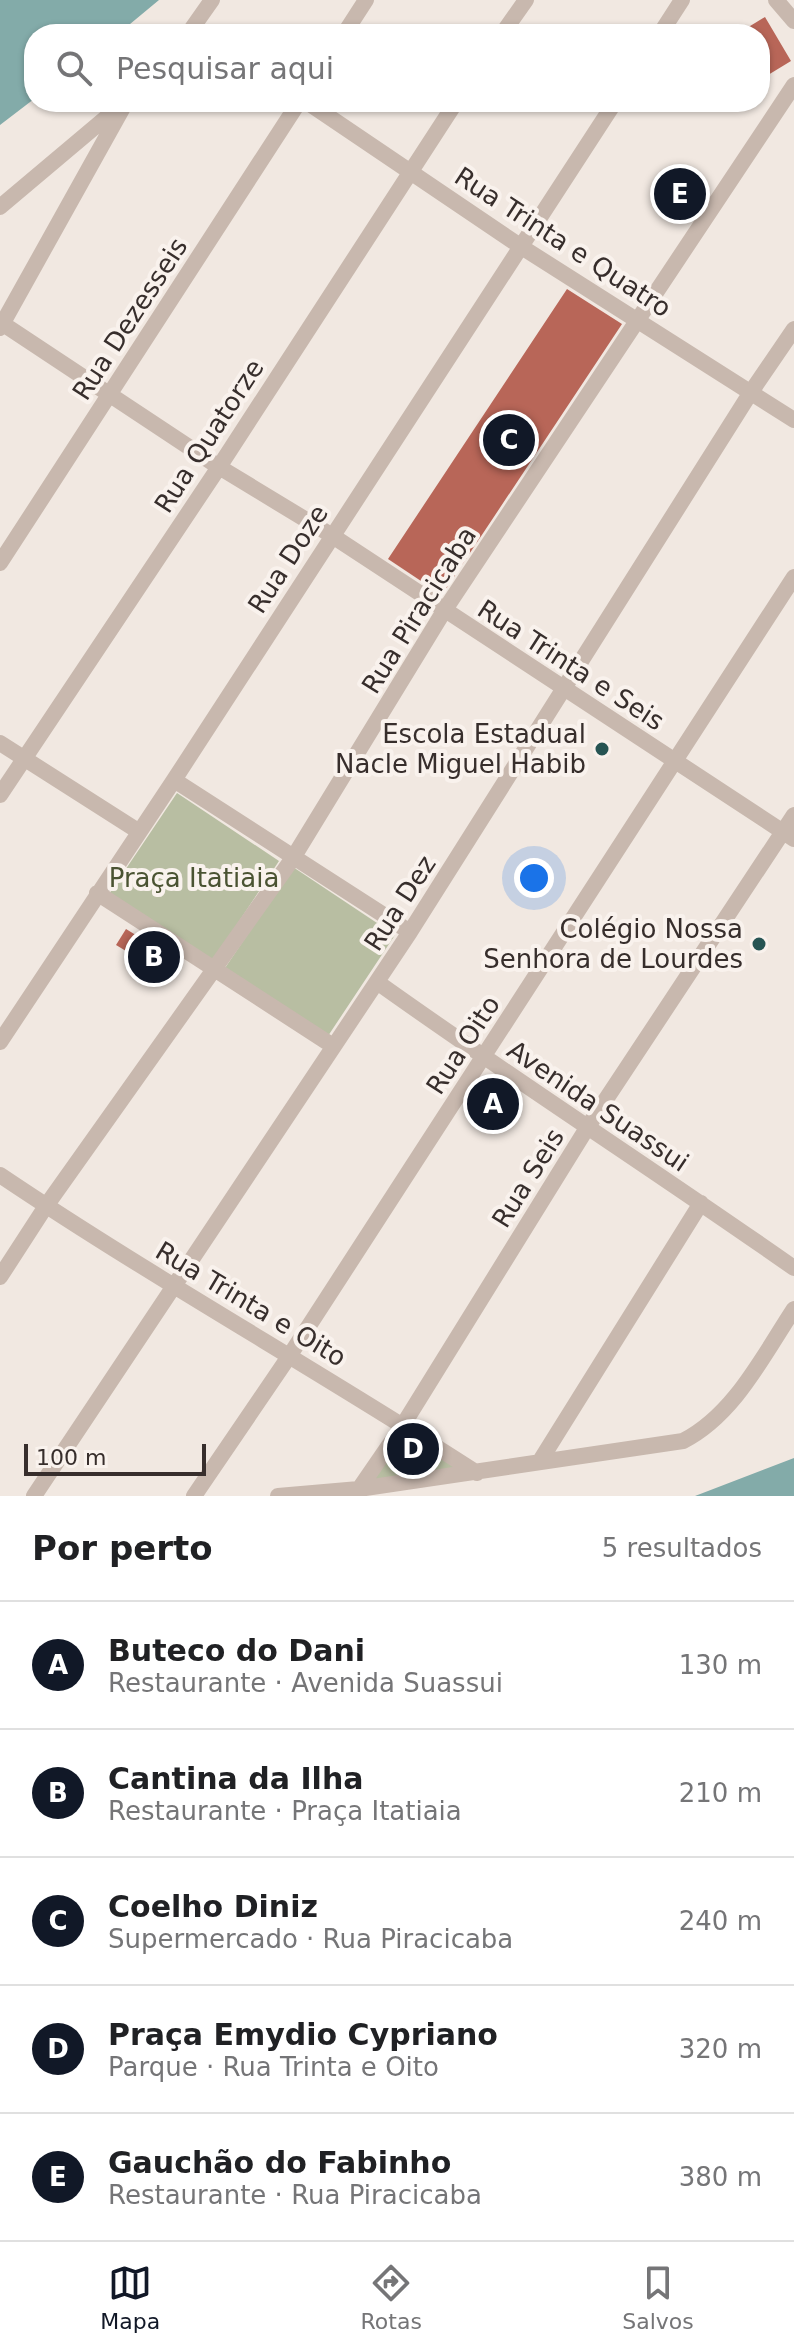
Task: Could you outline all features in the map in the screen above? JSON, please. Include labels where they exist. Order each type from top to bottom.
[{"type":"street","points":[[198,24],[212,0]]},
{"type":"street","points":[[350,24],[366,0]]},
{"type":"street","points":[[509,24],[526,0]]},
{"type":"street","points":[[666,24],[682,0]]},
{"type":"street","points":[[776,0],[794,21]]},
{"type":"street","name":"Rua Piracicaba","points":[[0,1277],[46,1206],[293,858],[444,611],[794,85]]},
{"type":"street","points":[[0,207],[113,112]]},
{"type":"street","points":[[1,325],[119,112]]},
{"type":"street","name":"Rua Dezesseis","points":[[0,563],[293,112]]},
{"type":"street","name":"Rua Trinta e Quatro","points":[[322,112],[520,246],[794,420]]},
{"type":"street","name":"Rua Quatorze","points":[[0,795],[219,467],[449,112]]},
{"type":"street","name":"Rua Doze","points":[[0,1042],[608,112]]},
{"type":"street","name":"Rua Trinta e Seis","points":[[1,325],[110,393],[219,467],[331,535],[788,835]]},
{"type":"street","name":"Rua Dez","points":[[34,1496],[410,932],[751,392],[794,329]]},
{"type":"street","name":"Rua Oito","points":[[194,1496],[290,1355],[794,577]]},
{"type":"street","points":[[0,743],[138,831]]},
{"type":"street","points":[[174,780],[410,932]]},
{"type":"street","name":"Rua Seis","points":[[359,1489],[403,1425],[587,1128],[788,835],[794,815]]},
{"type":"street","points":[[97,893],[333,1046]]},
{"type":"street","name":"Avenida Suassui","points":[[377,982],[483,1058],[794,1268]]},
{"type":"street","name":"Rua Trinta e Oito","points":[[0,1175],[173,1287],[290,1355],[477,1473]]},
{"type":"street","points":[[540,1461],[701,1203]]},
{"type":"street","points":[[278,1496],[477,1473],[683,1441],[703,1431],[743,1387],[794,1309]]},
{"type":"green space","name":"Praça Itatiaia","points":[[177,793],[279,861],[212,962],[109,894]]},
{"type":"green space","name":"Praça Itatiaia","points":[[293,867],[395,935],[328,1036],[225,968]]},
{"type":"green space","points":[[403,1425],[477,1473],[359,1489]]},
{"type":"water","points":[[0,0],[159,0],[130,24],[24,24],[24,107],[0,125]]},
{"type":"water","points":[[794,1458],[794,1496],[695,1496]]},
{"type":"building","points":[[765,17],[769,24],[753,24]]},
{"type":"building","points":[[770,25],[791,61],[770,74]]},
{"type":"building","points":[[567,289],[622,324],[442,595],[388,559]]},
{"type":"building","points":[[126,929],[170,956],[161,972],[116,945]]},
{"type":"place","name":"Gauchão do Fabinho","points":[[680,194]]},
{"type":"place","name":"Coelho Diniz","points":[[509,440]]},
{"type":"place","name":"Escola Estadual Nacle Miguel Habib","points":[[602,749]]},
{"type":"place","name":"Colégio Nossa Senhora de Lourdes","points":[[759,944]]},
{"type":"place","name":"Cantina da Ilha","points":[[154,957]]},
{"type":"place","name":"Buteco do Dani","points":[[493,1104]]},
{"type":"place","name":"Praça Emydio Cypriano","points":[[413,1449]]}]
